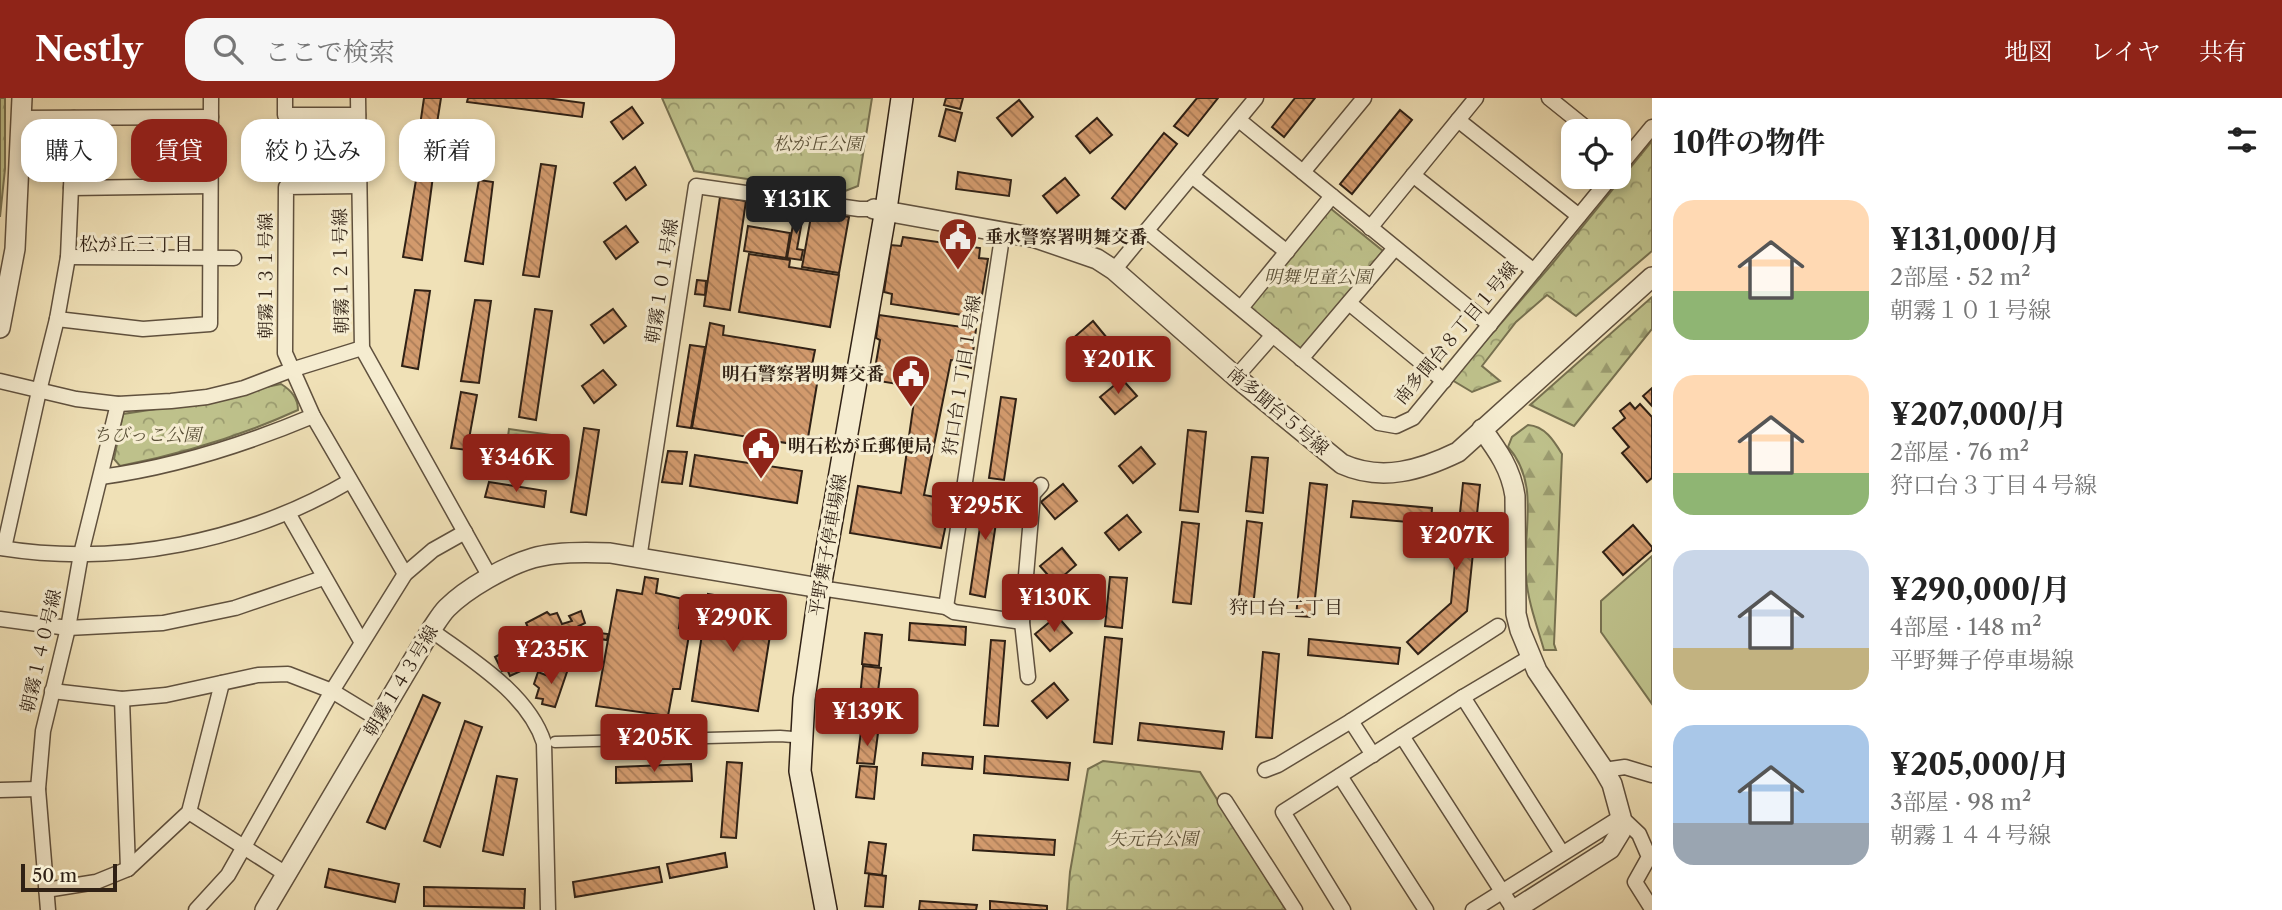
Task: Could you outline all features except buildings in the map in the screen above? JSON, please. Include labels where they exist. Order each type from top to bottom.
[{"type":"main road","name":"平野舞子停車場線","points":[[880,209],[893,98]]},
{"type":"main road","name":"平野舞子停車場線","points":[[826,910],[800,771],[804,699],[815,587],[880,209],[902,98]]},
{"type":"main road","name":"平野舞子停車場線","points":[[815,587],[804,623],[793,737],[794,785],[815,910]]},
{"type":"street","points":[[57,319],[144,328],[210,324],[211,98]]},
{"type":"street","points":[[285,98],[285,115],[358,116]]},
{"type":"street","name":"朝霧１２１号線","points":[[358,98],[362,348],[490,577]]},
{"type":"street","points":[[1114,270],[1256,98]]},
{"type":"street","points":[[1303,172],[1364,98]]},
{"type":"street","points":[[1370,228],[1476,98]]},
{"type":"street","points":[[1549,98],[1575,119]]},
{"type":"street","points":[[0,328],[15,249],[22,108],[74,118],[211,117]]},
{"type":"street","points":[[74,118],[68,257],[57,319],[2,548],[81,554],[128,552],[189,543],[288,513],[350,481]]},
{"type":"street","points":[[1239,120],[1490,325]]},
{"type":"street","points":[[1458,120],[1579,216]]},
{"type":"street","points":[[1631,150],[1652,127]]},
{"type":"street","points":[[1413,175],[1534,271]]},
{"type":"street","points":[[1192,176],[1287,252]]},
{"type":"street","points":[[71,188],[210,186]]},
{"type":"street","name":"朝霧１３１号線","points":[[358,186],[286,187],[280,257],[285,353],[313,416],[405,574]]},
{"type":"street","name":"朝霧１０１号線","points":[[639,559],[696,186],[859,209],[880,209]]},
{"type":"street","name":"南多聞台８丁目１号線","points":[[1147,231],[1379,423],[1396,426],[1413,418],[1601,189]]},
{"type":"street","points":[[1241,308],[1332,196]]},
{"type":"street","name":"南多聞台５号線","points":[[880,209],[1036,237],[1097,259],[1114,270],[1342,464],[1358,471],[1378,474],[1407,471],[1433,464],[1458,452],[1652,277]]},
{"type":"street","name":"狩口台１丁目１号線","points":[[946,607],[1003,231]]},
{"type":"street","points":[[1301,359],[1395,248]]},
{"type":"street","points":[[68,257],[234,258]]},
{"type":"street","points":[[1349,303],[1444,381]]},
{"type":"street","points":[[1237,377],[1273,335]]},
{"type":"street","points":[[0,381],[38,391],[118,404],[208,397],[244,388],[362,348]]},
{"type":"street","name":"朝霧１４０号線","points":[[48,910],[38,789],[43,731],[68,628],[81,554],[118,404]]},
{"type":"street","points":[[101,477],[141,472],[204,457],[266,436],[313,416]]},
{"type":"street","points":[[1402,736],[1514,910],[1610,849],[1621,831],[1622,817],[1612,784],[1537,671],[1520,630],[1516,614],[1513,480],[1503,458],[1482,429]]},
{"type":"street","points":[[1028,677],[1021,622],[1033,494],[1041,485]]},
{"type":"street","points":[[288,513],[361,641]]},
{"type":"street","points":[[196,910],[228,874],[331,691],[405,574],[433,550],[465,532]]},
{"type":"street","name":"朝霧１４３号線","points":[[265,910],[431,630],[446,609],[490,577],[534,557],[610,552],[815,587]]},
{"type":"street","points":[[0,619],[68,628],[163,623],[235,608],[323,578]]},
{"type":"street","points":[[815,587],[946,607],[954,612],[1021,622]]},
{"type":"street","points":[[1265,770],[1351,721],[1497,626]]},
{"type":"street","points":[[431,630],[499,681],[540,729],[544,743],[548,910]]},
{"type":"street","points":[[1343,910],[1283,813],[1532,656]]},
{"type":"street","points":[[52,691],[122,699],[166,695],[258,675],[288,674],[331,691],[378,719]]},
{"type":"street","points":[[46,890],[96,882],[128,869],[189,812],[222,683]]},
{"type":"street","points":[[1464,697],[1562,853]]},
{"type":"street","points":[[122,699],[128,869]]},
{"type":"street","points":[[1351,721],[1373,755]]},
{"type":"street","points":[[555,743],[793,737]]},
{"type":"street","points":[[1604,770],[1625,767],[1652,775]]},
{"type":"street","points":[[1340,776],[1426,910]]},
{"type":"street","points":[[0,790],[38,789]]},
{"type":"street","points":[[1225,801],[1295,910]]},
{"type":"street","points":[[189,812],[286,874]]},
{"type":"street","points":[[1473,910],[1622,817]]},
{"type":"street","points":[[1622,817],[1639,834],[1649,857],[1635,882],[1651,903]]},
{"type":"green space","points":[[0,98],[5,98],[5,169],[0,217]]},
{"type":"green space","name":"松が丘公園","points":[[662,98],[872,98],[858,186],[840,193],[694,171]]},
{"type":"green space","points":[[1652,141],[1652,251],[1576,316],[1547,295],[1516,322],[1482,366],[1500,381],[1472,392],[1452,380],[1613,189],[1631,189],[1631,167]]},
{"type":"green space","name":"明舞児童公園","points":[[1330,208],[1383,251],[1302,350],[1248,307]]},
{"type":"green space","points":[[1652,297],[1652,329],[1574,426],[1530,405]]},
{"type":"green space","name":"ちびっこ公園","points":[[281,384],[293,395],[298,410],[189,450],[120,466],[114,459],[123,414]]},
{"type":"green space","points":[[1528,425],[1544,431],[1562,454],[1554,644],[1556,650],[1544,650],[1531,605],[1525,560],[1527,493],[1518,461],[1508,447],[1512,437]]},
{"type":"green space","points":[[509,429],[566,437],[560,473],[504,466]]},
{"type":"green space","points":[[1652,556],[1652,704],[1601,632],[1601,601]]},
{"type":"green space","name":"矢元台公園","points":[[1103,761],[1200,772],[1286,910],[1067,910],[1070,872],[1088,769]]},
{"type":"place","name":"垂水警察署明舞交番","points":[[958,271]]},
{"type":"place","name":"明石警察署明舞交番","points":[[911,408]]},
{"type":"place","name":"明石松が丘郵便局","points":[[761,480]]},
{"type":"district","name":"松が丘三丁目","points":[[136,244]]},
{"type":"district","name":"狩口台二丁目","points":[[1286,607]]}]
